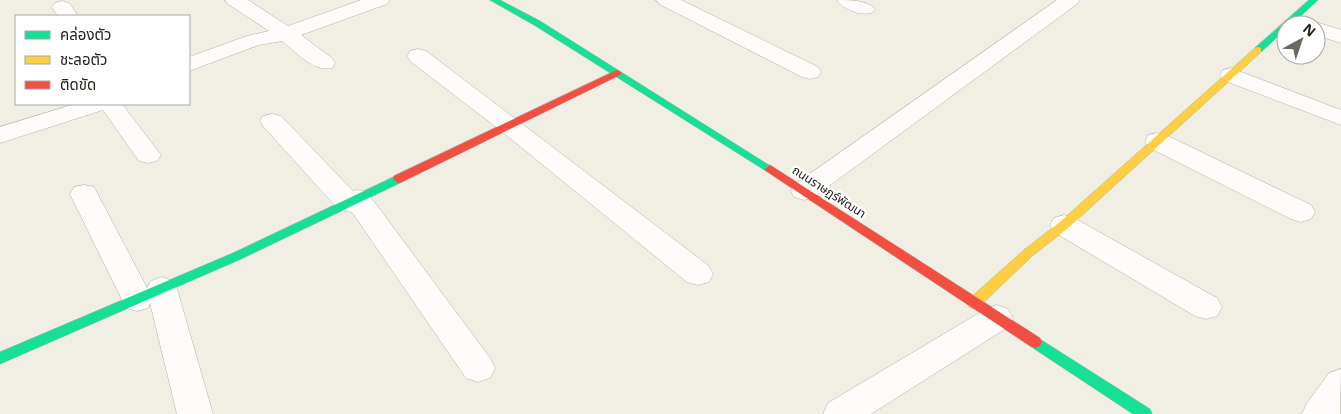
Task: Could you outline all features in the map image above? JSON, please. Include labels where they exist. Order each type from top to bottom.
[{"type":"street","points":[[235,0],[281,31],[324,64]]},
{"type":"street","points":[[281,31],[346,0]]},
{"type":"street","points":[[190,64],[254,40],[380,0]]},
{"type":"street","name":"ถนนราษฏร์พัฒนา","points":[[494,0],[537,23],[804,191],[1145,414]]},
{"type":"street","points":[[666,0],[810,72]]},
{"type":"street","points":[[847,0],[865,9]]},
{"type":"street","points":[[804,191],[1070,0]]},
{"type":"street","points":[[1304,15],[1314,0]]},
{"type":"street","points":[[1326,32],[1341,37]]},
{"type":"street","points":[[841,414],[985,311],[1028,253],[1064,225],[1230,74],[1276,39]]},
{"type":"street","points":[[418,56],[698,274]]},
{"type":"street","points":[[0,358],[237,256],[617,73]]},
{"type":"street","points":[[1230,74],[1341,118]]},
{"type":"street","points":[[0,135],[96,105]]},
{"type":"street","points":[[111,105],[148,155]]},
{"type":"street","points":[[131,105],[144,124]]},
{"type":"street","points":[[272,121],[353,201],[478,368]]},
{"type":"street","points":[[1157,141],[1301,212]]},
{"type":"street","points":[[84,194],[150,294],[195,414]]},
{"type":"street","points":[[1064,225],[1206,307]]},
{"type":"street","points":[[1320,414],[1341,384]]},
{"type":"traffic: fast","points":[[494,0],[537,23],[770,169]]},
{"type":"traffic: fast","points":[[1258,50],[1314,0]]},
{"type":"traffic: fast","points":[[0,358],[237,256],[398,179]]},
{"type":"traffic: fast","points":[[1035,342],[1145,414]]},
{"type":"traffic: slow","points":[[974,303],[1028,253],[1064,225],[1258,50]]},
{"type":"traffic: jam","points":[[398,179],[617,73]]},
{"type":"traffic: jam","points":[[770,169],[1035,342]]}]
